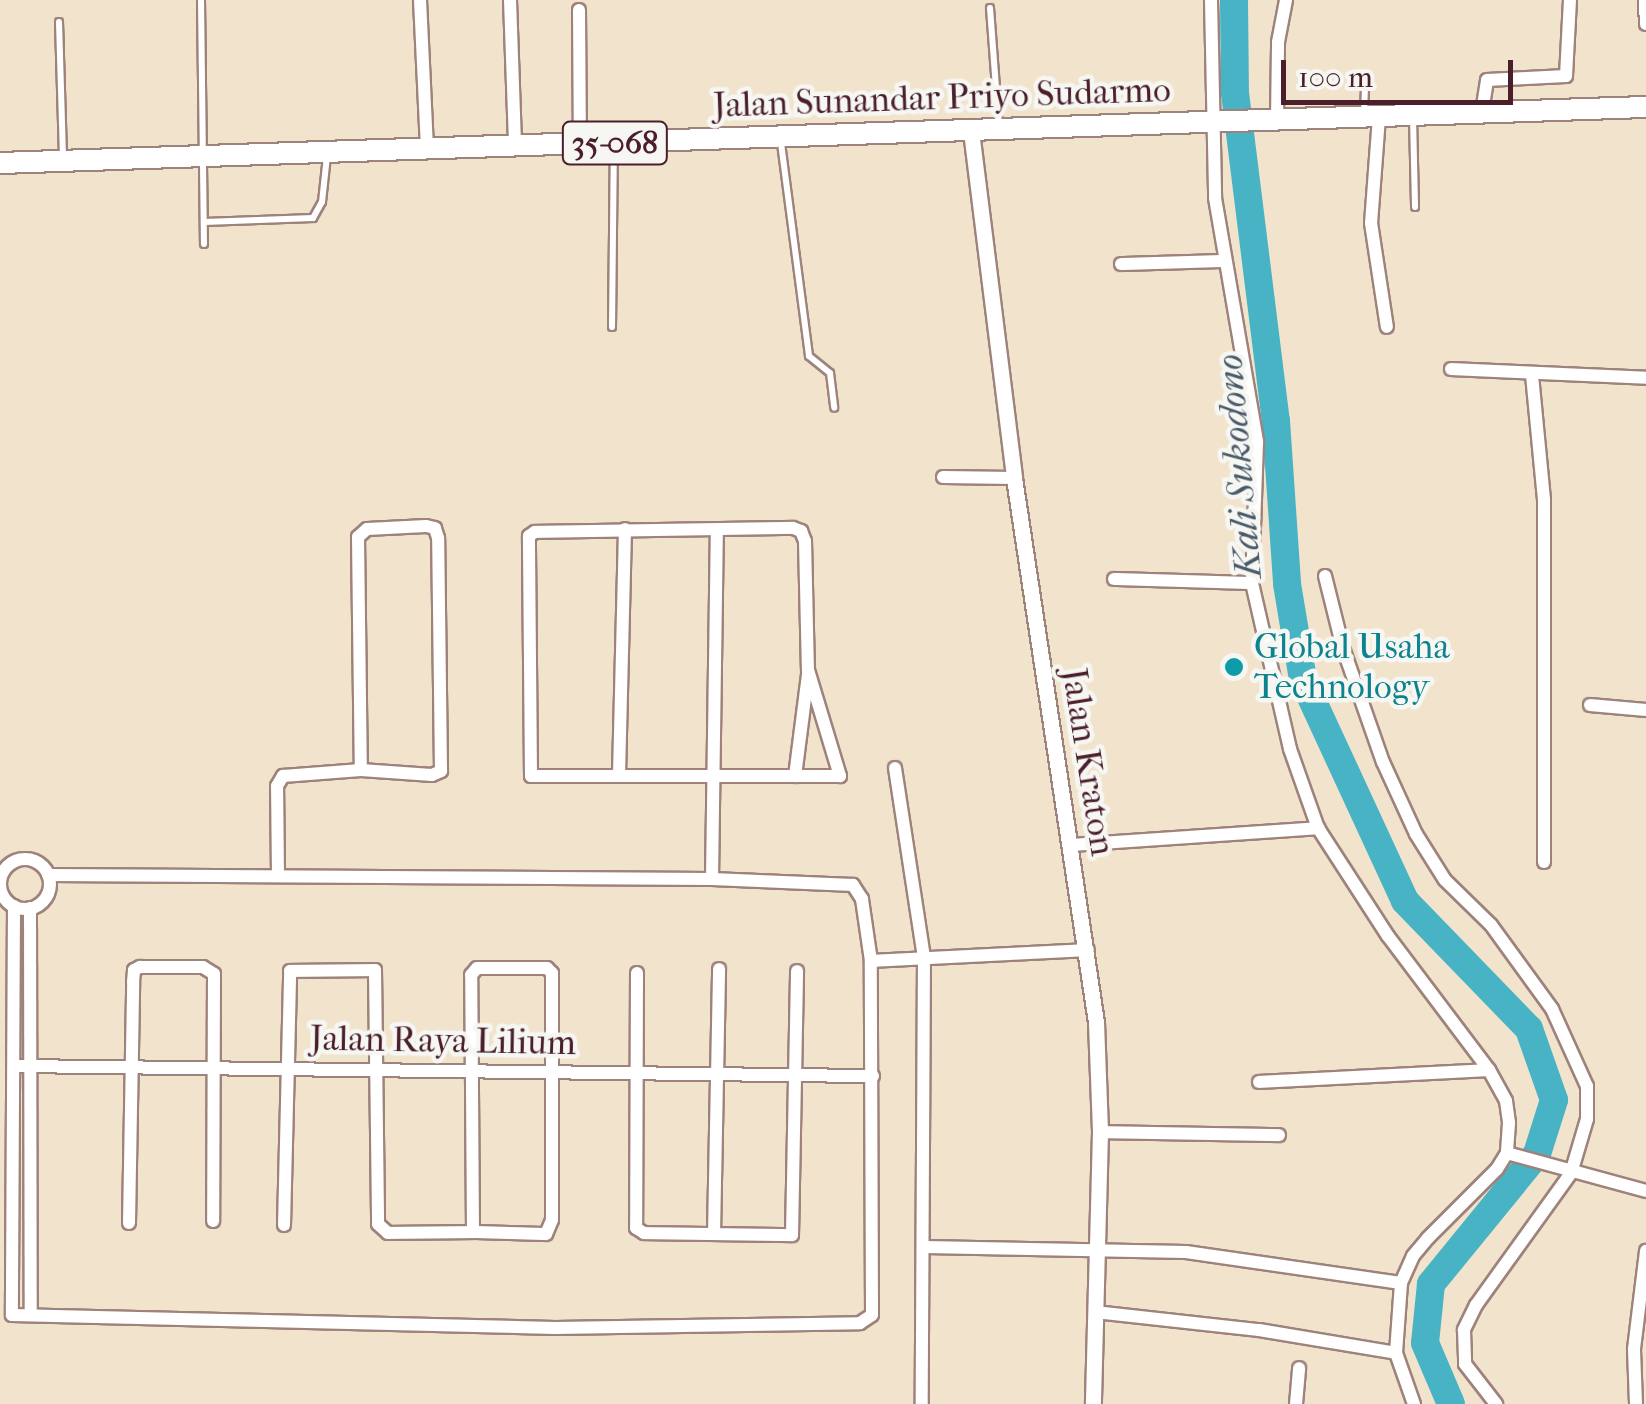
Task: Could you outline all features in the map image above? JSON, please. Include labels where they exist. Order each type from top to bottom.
[{"type":"main road","name":"Jalan Sunandar Priyo Sudarmo","points":[[0,163],[1646,106]]},
{"type":"street","points":[[420,0],[427,146]]},
{"type":"street","points":[[510,0],[515,145]]},
{"type":"street","points":[[1210,0],[1222,120],[1215,198],[1258,442],[1252,583],[1290,749],[1318,828],[1388,936],[1489,1070],[1506,1101],[1511,1153],[1413,1256],[1401,1283],[1396,1353],[1414,1404]]},
{"type":"street","points":[[1272,118],[1286,0]]},
{"type":"street","points":[[1482,112],[1487,80],[1566,76],[1570,0]]},
{"type":"street","points":[[1645,0],[1646,24]]},
{"type":"street","points":[[579,10],[580,144]]},
{"type":"street","points":[[1371,117],[1371,223],[1387,327]]},
{"type":"street","name":"Jalan Kraton","points":[[971,131],[1014,478],[1088,950],[1100,1132],[1092,1404]]},
{"type":"street","points":[[1120,264],[1224,261]]},
{"type":"street","points":[[1452,369],[1646,378]]},
{"type":"street","points":[[1532,375],[1544,500],[1544,862]]},
{"type":"street","points":[[943,478],[1014,478]]},
{"type":"street","points":[[278,876],[277,786],[283,776],[361,770],[432,775],[440,771],[435,528],[367,529],[358,537],[361,770]]},
{"type":"street","points":[[794,776],[808,670],[804,535],[793,528],[534,532],[528,546],[529,774],[712,777],[794,776],[840,775],[808,670]]},
{"type":"street","points":[[619,775],[624,529]]},
{"type":"street","points":[[712,879],[717,531]]},
{"type":"street","points":[[1325,576],[1348,664],[1383,762],[1416,834],[1445,880],[1491,925],[1552,1009],[1588,1086],[1587,1118],[1566,1171],[1476,1305],[1464,1330],[1465,1364],[1496,1404]]},
{"type":"street","points":[[1114,580],[1252,583]]},
{"type":"street","points":[[1590,704],[1646,710]]},
{"type":"street","points":[[895,768],[924,957],[922,1404]]},
{"type":"street","points":[[1070,844],[1318,828]]},
{"type":"street","points":[[24,859],[41,865],[48,875],[47,896],[30,908],[14,906],[2,894],[1,878],[8,867],[24,859]]},
{"type":"street","points":[[14,906],[12,1315],[555,1328],[860,1323],[873,1312],[871,961],[862,899],[853,885],[712,879],[48,875]]},
{"type":"street","points":[[30,908],[32,1315]]},
{"type":"street","points":[[871,961],[1088,950]]},
{"type":"street","points":[[129,1222],[134,970],[203,967],[214,974],[213,1221]]},
{"type":"street","points":[[284,1225],[290,971],[375,970],[380,1230],[546,1234],[550,1230],[553,1072],[552,973],[546,968],[472,972],[472,1232]]},
{"type":"street","points":[[714,1234],[719,968]]},
{"type":"street","points":[[638,973],[636,1228],[644,1233],[796,1233],[797,971]]},
{"type":"street","name":"Jalan Raya Lilium","points":[[14,1066],[872,1076]]},
{"type":"street","points":[[1260,1082],[1489,1070]]},
{"type":"street","points":[[1100,1132],[1279,1135]]},
{"type":"street","points":[[1511,1153],[1646,1191]]},
{"type":"street","points":[[12,1222],[32,1222]]},
{"type":"street","points":[[925,1247],[1186,1252],[1401,1283]]},
{"type":"street","points":[[1636,1404],[1634,1350],[1646,1251]]},
{"type":"street","points":[[1095,1312],[1259,1330],[1396,1353]]},
{"type":"street","points":[[1296,1404],[1298,1368]]},
{"type":"lane","points":[[202,0],[204,244]]},
{"type":"lane","points":[[990,8],[999,130]]},
{"type":"lane","points":[[59,22],[63,160]]},
{"type":"lane","points":[[1364,91],[1371,117]]},
{"type":"lane","points":[[1413,116],[1415,208]]},
{"type":"lane","points":[[780,136],[810,356],[830,372],[834,408]]},
{"type":"lane","points":[[612,327],[614,144]]},
{"type":"lane","points":[[204,222],[313,218],[322,202],[328,152]]},
{"type":"waterway","name":"Kali Sukodono","points":[[1234,0],[1235,93],[1276,421],[1287,584],[1303,680],[1405,901],[1529,1029],[1554,1100],[1537,1154],[1431,1284],[1425,1343],[1451,1404]]},
{"type":"place","name":"Global Usaha Technology","points":[[1234,667]]}]
